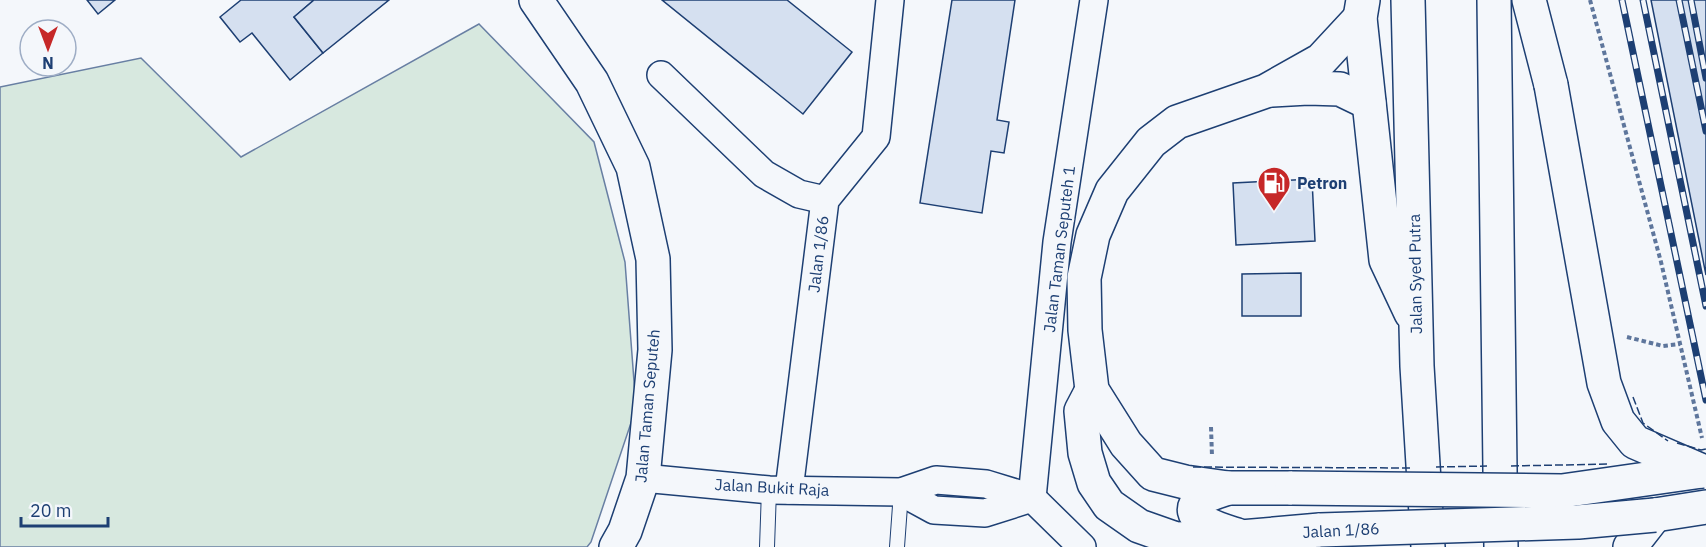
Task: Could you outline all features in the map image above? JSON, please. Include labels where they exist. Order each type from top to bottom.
[{"type":"street","name":"Jalan Taman Seputeh","points":[[536,0],[592,82],[633,167],[653,259],[655,350],[643,478],[625,531],[616,547]]},
{"type":"street","name":"Jalan 1/86","points":[[779,490],[825,200],[876,137],[890,0]]},
{"type":"street","name":"Jalan Taman Seputeh 1","points":[[1032,498],[1057,242],[1094,0]]},
{"type":"street","name":"Jalan Syed Putra","points":[[1408,0],[1416,323],[1428,547]]},
{"type":"street","points":[[1494,0],[1501,547]]},
{"type":"street","points":[[1528,0],[1551,85],[1604,383],[1617,421],[1635,442],[1704,462]]},
{"type":"street","name":"Jalan 1/86","points":[[1361,9],[1322,60],[1266,91],[1177,122],[1151,142],[1112,191],[1093,235],[1084,278],[1085,330],[1092,390],[1126,444],[1153,474],[1185,482],[1220,475],[1292,488],[1562,491],[1704,462]]},
{"type":"street","points":[[1361,9],[1386,260],[1416,323]]},
{"type":"street","points":[[661,75],[764,174],[799,194],[825,200]]},
{"type":"street","name":"Jalan 1/86","points":[[1266,91],[1308,88],[1341,89],[1369,103]]},
{"type":"street","name":"Jalan 1/86","points":[[1092,390],[1081,411],[1082,434],[1094,483],[1109,505],[1139,526],[1176,539],[1241,537],[1320,530],[1578,522],[1655,515],[1706,507]]},
{"type":"street","points":[[1220,475],[1197,504],[1195,512],[1204,524],[1241,537]]},
{"type":"street","name":"Jalan Bukit Raja","points":[[643,478],[779,490],[901,492],[934,510],[985,513],[1032,498]]},
{"type":"street","points":[[1032,498],[1082,547]]},
{"type":"street","points":[[1630,547],[1655,515]]},
{"type":"lane","points":[[767,547],[779,490]]},
{"type":"lane","points":[[897,547],[901,492]]},
{"type":"path","points":[[1590,0],[1661,262],[1704,462]]},
{"type":"path","points":[[1211,427],[1220,475]]},
{"type":"shaded area","points":[[479,24],[594,142],[625,262],[636,408],[591,542],[587,547],[0,547],[0,87],[44,78],[78,78],[78,71],[141,58],[241,157]]},
{"type":"building","points":[[87,0],[115,0],[98,14]]},
{"type":"building","points":[[241,0],[314,0],[294,17],[323,53],[290,80],[252,33],[240,42],[220,17]]},
{"type":"building","points":[[314,0],[389,0],[323,53],[294,17]]},
{"type":"building","points":[[662,0],[787,0],[852,52],[803,114]]},
{"type":"building","points":[[952,0],[1015,0],[997,120],[1009,122],[1004,153],[991,151],[982,213],[920,203]]},
{"type":"building","points":[[1651,0],[1706,0],[1706,275]]},
{"type":"building","name":"Petron","points":[[1312,179],[1315,241],[1236,245],[1233,183]]},
{"type":"building","points":[[1301,273],[1301,316],[1242,316],[1242,274]]},
{"type":"railway","points":[[1622,0],[1706,400]]},
{"type":"railway","points":[[1643,0],[1706,306]]},
{"type":"railway","points":[[1679,0],[1706,131]]},
{"type":"railway","points":[[1691,0],[1706,78]]},
{"type":"fence","points":[[1633,397],[1643,423],[1668,441]]},
{"type":"fence","points":[[1677,443],[1701,450],[1706,449]]},
{"type":"fence","points":[[1511,466],[1610,464]]},
{"type":"fence","points":[[1436,467],[1487,466]]},
{"type":"fence","points":[[1193,467],[1412,468]]},
{"type":"place","name":"Petron","points":[[1274,212]]}]
